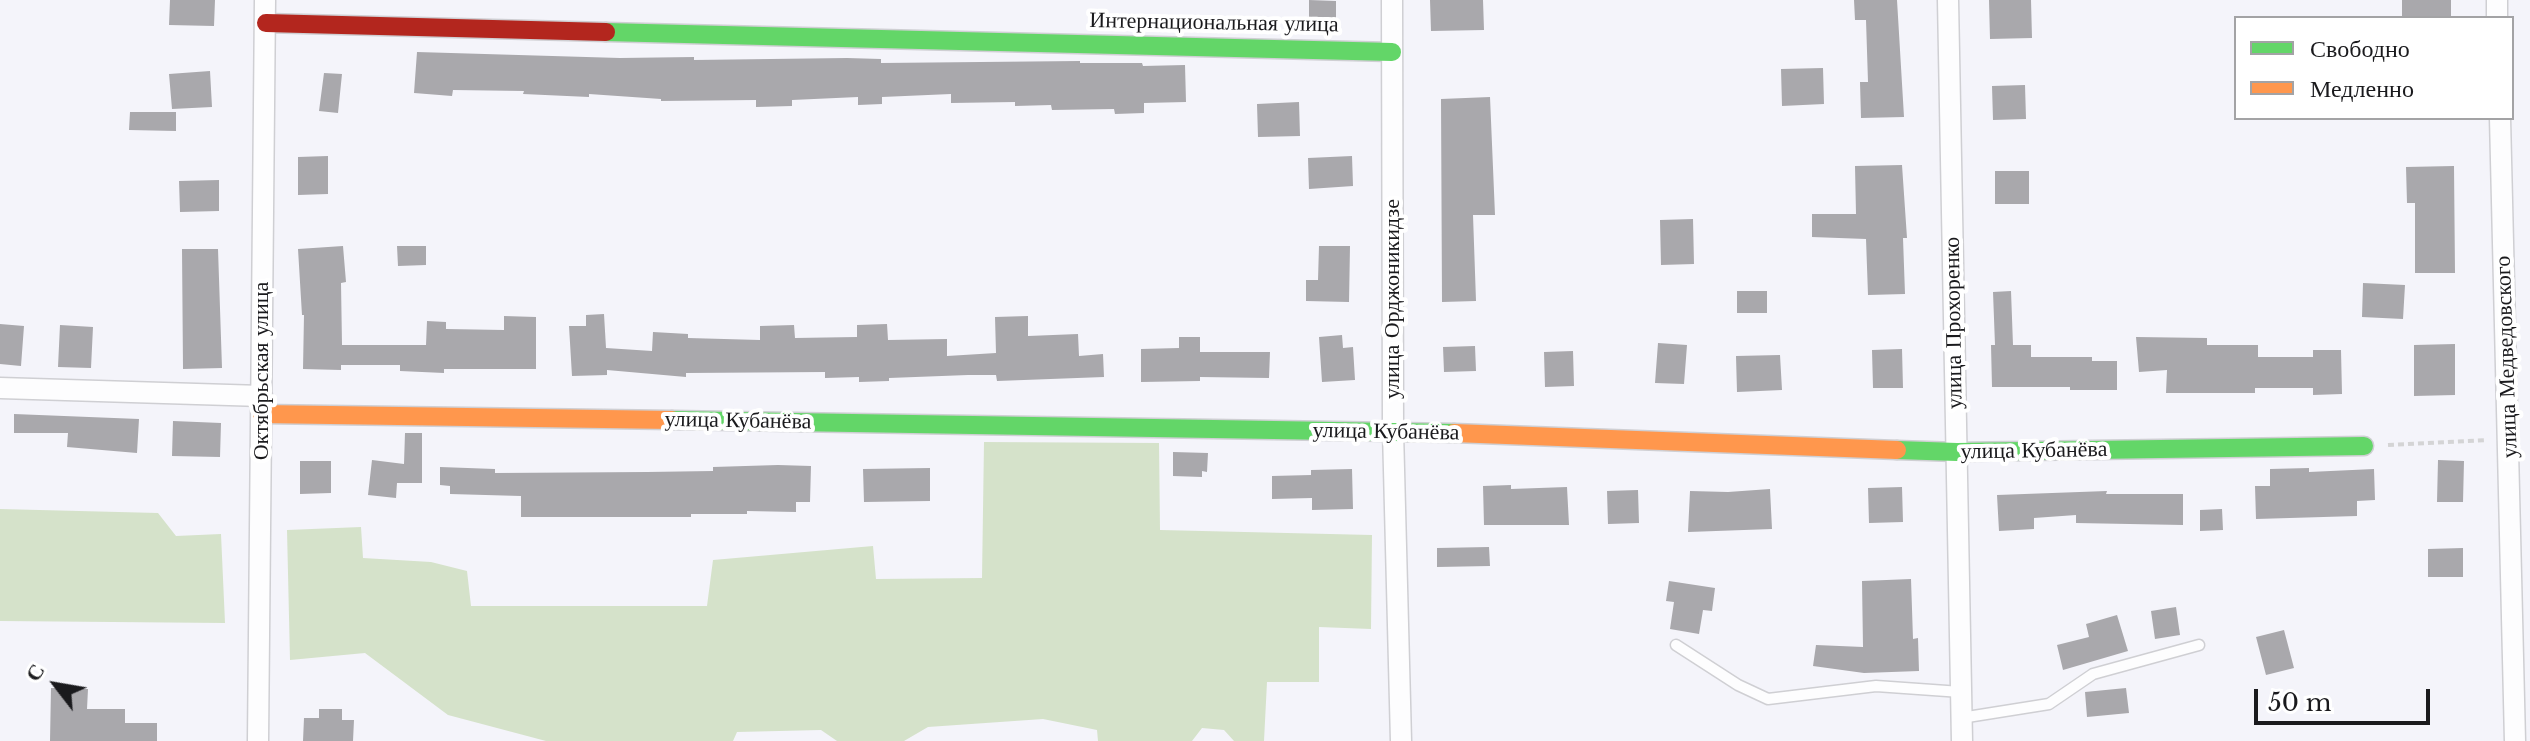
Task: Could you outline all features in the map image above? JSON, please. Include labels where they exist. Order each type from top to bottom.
[{"type":"street","name":"Октябрьская улица","points":[[258,741],[265,0]]},
{"type":"street","name":"улица Орджоникидзе","points":[[1392,0],[1393,431],[1401,741]]},
{"type":"street","name":"улица Прохоренко","points":[[1948,0],[1962,741]]},
{"type":"street","name":"Интернациональная улица","points":[[266,23],[1392,52]]},
{"type":"street","name":"улица Медведовского","points":[[2500,120],[2515,741]]},
{"type":"street","name":"улица Кубанёва","points":[[0,388],[262,405],[1393,431],[1957,452],[2364,446]]},
{"type":"lane","points":[[1676,645],[1738,685],[1768,699],[1876,686],[1961,692]]},
{"type":"lane","points":[[1961,718],[2049,704],[2093,674],[2199,645]]},
{"type":"path","points":[[2364,446],[2510,439]]},
{"type":"green space","points":[[984,442],[1159,443],[1160,530],[1372,535],[1371,629],[1319,627],[1319,682],[1267,682],[1264,741],[1234,741],[1224,730],[1202,728],[1192,741],[1098,741],[1097,730],[1043,719],[928,727],[904,741],[837,741],[821,730],[737,732],[733,741],[546,741],[448,715],[365,653],[290,660],[287,530],[361,527],[363,558],[431,562],[467,571],[471,606],[707,606],[713,560],[873,546],[876,579],[982,578]]},
{"type":"green space","points":[[0,509],[158,513],[176,536],[221,534],[225,623],[0,621]]},
{"type":"building","points":[[170,0],[215,0],[214,26],[169,25]]},
{"type":"building","points":[[1309,0],[1336,1],[1336,27],[1309,26]]},
{"type":"building","points":[[1430,0],[1483,0],[1484,30],[1431,31]]},
{"type":"building","points":[[1854,0],[1897,0],[1904,117],[1861,118],[1860,82],[1868,82],[1866,20],[1855,20]]},
{"type":"building","points":[[1989,0],[2031,0],[2032,38],[1990,39]]},
{"type":"building","points":[[2402,0],[2451,0],[2451,16],[2402,16]]},
{"type":"building","points":[[417,52],[694,57],[694,60],[847,58],[881,59],[881,63],[1080,61],[1142,63],[1143,66],[1185,65],[1186,102],[1144,103],[1144,113],[1115,114],[1114,109],[1052,110],[1051,105],[1015,106],[1015,102],[951,103],[951,94],[882,97],[882,104],[858,105],[858,97],[792,100],[792,106],[756,107],[756,100],[661,101],[589,94],[589,97],[523,94],[524,91],[453,90],[452,96],[414,93]]},
{"type":"building","points":[[1823,68],[1824,104],[1782,106],[1781,69]]},
{"type":"building","points":[[210,71],[212,107],[172,109],[169,74]]},
{"type":"building","points":[[324,73],[342,74],[338,113],[319,111]]},
{"type":"building","points":[[2025,85],[2026,119],[1993,120],[1992,86]]},
{"type":"building","points":[[1490,97],[1495,215],[1473,215],[1476,301],[1442,302],[1441,99]]},
{"type":"building","points":[[1299,102],[1300,136],[1258,137],[1257,104]]},
{"type":"building","points":[[130,112],[176,112],[176,131],[129,130]]},
{"type":"building","points":[[328,156],[328,194],[298,195],[298,157]]},
{"type":"building","points":[[1352,156],[1353,186],[1309,189],[1308,158]]},
{"type":"building","points":[[1902,165],[1907,238],[1903,238],[1905,294],[1868,295],[1866,239],[1812,237],[1812,214],[1856,214],[1855,166]]},
{"type":"building","points":[[2454,166],[2455,273],[2415,273],[2415,203],[2407,203],[2406,167]]},
{"type":"building","points":[[1995,171],[2029,171],[2029,204],[1995,204]]},
{"type":"building","points":[[219,180],[219,211],[180,212],[179,181]]},
{"type":"building","points":[[1693,219],[1694,264],[1661,265],[1660,220]]},
{"type":"building","points":[[343,246],[346,282],[341,283],[342,345],[426,345],[427,321],[446,322],[446,329],[504,330],[504,316],[536,317],[536,369],[444,369],[444,373],[400,371],[400,365],[341,365],[341,370],[303,369],[304,315],[298,249]]},
{"type":"building","points":[[397,246],[426,246],[426,265],[398,266]]},
{"type":"building","points":[[1319,246],[1350,246],[1349,302],[1306,301],[1306,280],[1318,280]]},
{"type":"building","points":[[182,249],[218,249],[222,368],[183,369]]},
{"type":"building","points":[[2363,283],[2405,285],[2403,319],[2362,317]]},
{"type":"building","points":[[1737,291],[1767,291],[1767,313],[1737,313]]},
{"type":"building","points":[[2011,291],[2013,345],[2031,345],[2031,357],[2092,357],[2092,361],[2117,361],[2117,390],[1992,387],[1991,345],[1995,345],[1993,292]]},
{"type":"building","points":[[604,314],[606,348],[652,351],[653,332],[688,334],[688,338],[760,340],[760,326],[794,325],[795,338],[857,337],[857,325],[887,324],[888,340],[947,339],[947,356],[996,353],[995,317],[1028,316],[1028,336],[1078,334],[1079,356],[1103,354],[1104,377],[997,381],[996,375],[968,375],[859,382],[859,377],[825,378],[825,372],[686,373],[686,377],[607,370],[607,375],[572,376],[569,326],[586,326],[586,315]]},
{"type":"building","points":[[0,324],[24,326],[21,366],[0,364]]},
{"type":"building","points":[[60,325],[93,327],[91,368],[58,367]]},
{"type":"building","points":[[1342,335],[1343,348],[1353,347],[1355,380],[1322,382],[1319,337]]},
{"type":"building","points":[[1179,337],[1200,337],[1200,352],[1270,352],[1269,378],[1200,377],[1200,381],[1141,382],[1141,349],[1179,348]]},
{"type":"building","points":[[2136,337],[2207,338],[2207,345],[2258,345],[2258,357],[2313,357],[2313,350],[2341,350],[2342,394],[2313,395],[2313,388],[2255,388],[2255,393],[2166,393],[2167,370],[2139,372]]},
{"type":"building","points":[[1658,343],[1687,345],[1684,384],[1655,383]]},
{"type":"building","points":[[2455,344],[2455,395],[2414,396],[2414,345]]},
{"type":"building","points":[[1475,346],[1476,371],[1444,372],[1443,347]]},
{"type":"building","points":[[1902,349],[1903,388],[1873,388],[1872,350]]},
{"type":"building","points":[[1573,351],[1574,386],[1545,387],[1544,352]]},
{"type":"building","points":[[1780,355],[1782,390],[1737,392],[1736,356]]},
{"type":"building","points":[[14,414],[139,419],[137,453],[67,447],[68,433],[14,433]]},
{"type":"building","points":[[173,421],[221,423],[220,457],[172,456]]},
{"type":"building","points":[[405,433],[422,433],[422,483],[397,483],[396,498],[368,495],[372,460],[404,464]]},
{"type":"building","points":[[1173,452],[1208,453],[1207,472],[1202,471],[1202,477],[1173,476]]},
{"type":"building","points":[[2438,460],[2464,461],[2463,502],[2437,502]]},
{"type":"building","points":[[300,461],[331,461],[331,493],[300,494]]},
{"type":"building","points":[[811,466],[810,502],[796,502],[796,512],[747,511],[747,514],[691,514],[691,517],[521,517],[521,496],[450,494],[450,486],[440,485],[440,467],[495,469],[495,473],[713,471],[713,467]]},
{"type":"building","points":[[930,468],[930,501],[864,502],[863,469]]},
{"type":"building","points":[[2309,468],[2309,472],[2374,469],[2375,500],[2357,501],[2357,516],[2256,519],[2255,486],[2270,486],[2270,469]]},
{"type":"building","points":[[1352,469],[1353,509],[1312,510],[1312,498],[1272,499],[1272,476],[1311,475],[1311,470]]},
{"type":"building","points":[[1511,485],[1511,489],[1567,487],[1569,525],[1484,525],[1483,486]]},
{"type":"building","points":[[1902,487],[1903,522],[1869,523],[1868,488]]},
{"type":"building","points":[[1770,489],[1772,529],[1688,532],[1690,491]]},
{"type":"building","points":[[1638,490],[1639,523],[1608,524],[1607,491]]},
{"type":"building","points":[[2107,491],[2106,494],[2183,494],[2183,525],[2076,523],[2076,515],[2034,518],[2034,529],[1999,531],[1997,495]]},
{"type":"building","points":[[2222,509],[2223,530],[2200,531],[2200,510]]},
{"type":"building","points":[[1489,547],[1490,566],[1437,567],[1437,548]]},
{"type":"building","points":[[2463,548],[2463,577],[2428,577],[2428,549]]},
{"type":"building","points":[[1911,579],[1913,639],[1918,638],[1919,671],[1864,673],[1813,666],[1816,645],[1863,647],[1862,581]]},
{"type":"building","points":[[1669,581],[1715,588],[1712,611],[1703,610],[1699,634],[1670,629],[1674,602],[1666,601]]},
{"type":"building","points":[[2176,607],[2180,635],[2155,639],[2151,611]]},
{"type":"building","points":[[2117,615],[2128,651],[2063,670],[2057,645],[2089,637],[2086,624]]},
{"type":"building","points":[[2284,630],[2294,668],[2266,675],[2256,637]]},
{"type":"building","points":[[51,688],[88,689],[87,709],[125,709],[125,723],[157,723],[157,741],[50,741]]},
{"type":"building","points":[[2126,688],[2129,713],[2087,717],[2085,692]]},
{"type":"building","points":[[319,709],[342,709],[342,720],[354,720],[353,741],[303,741],[304,718],[319,718]]},
{"type":"traffic: fast","points":[[606,32],[1392,52]]},
{"type":"traffic: fast","points":[[672,420],[1454,433]]},
{"type":"traffic: fast","points":[[1897,450],[1957,452],[2364,446]]},
{"type":"traffic: slow","points":[[262,414],[672,420]]},
{"type":"traffic: slow","points":[[1454,433],[1897,450]]},
{"type":"traffic: jam","points":[[266,23],[606,32]]}]
